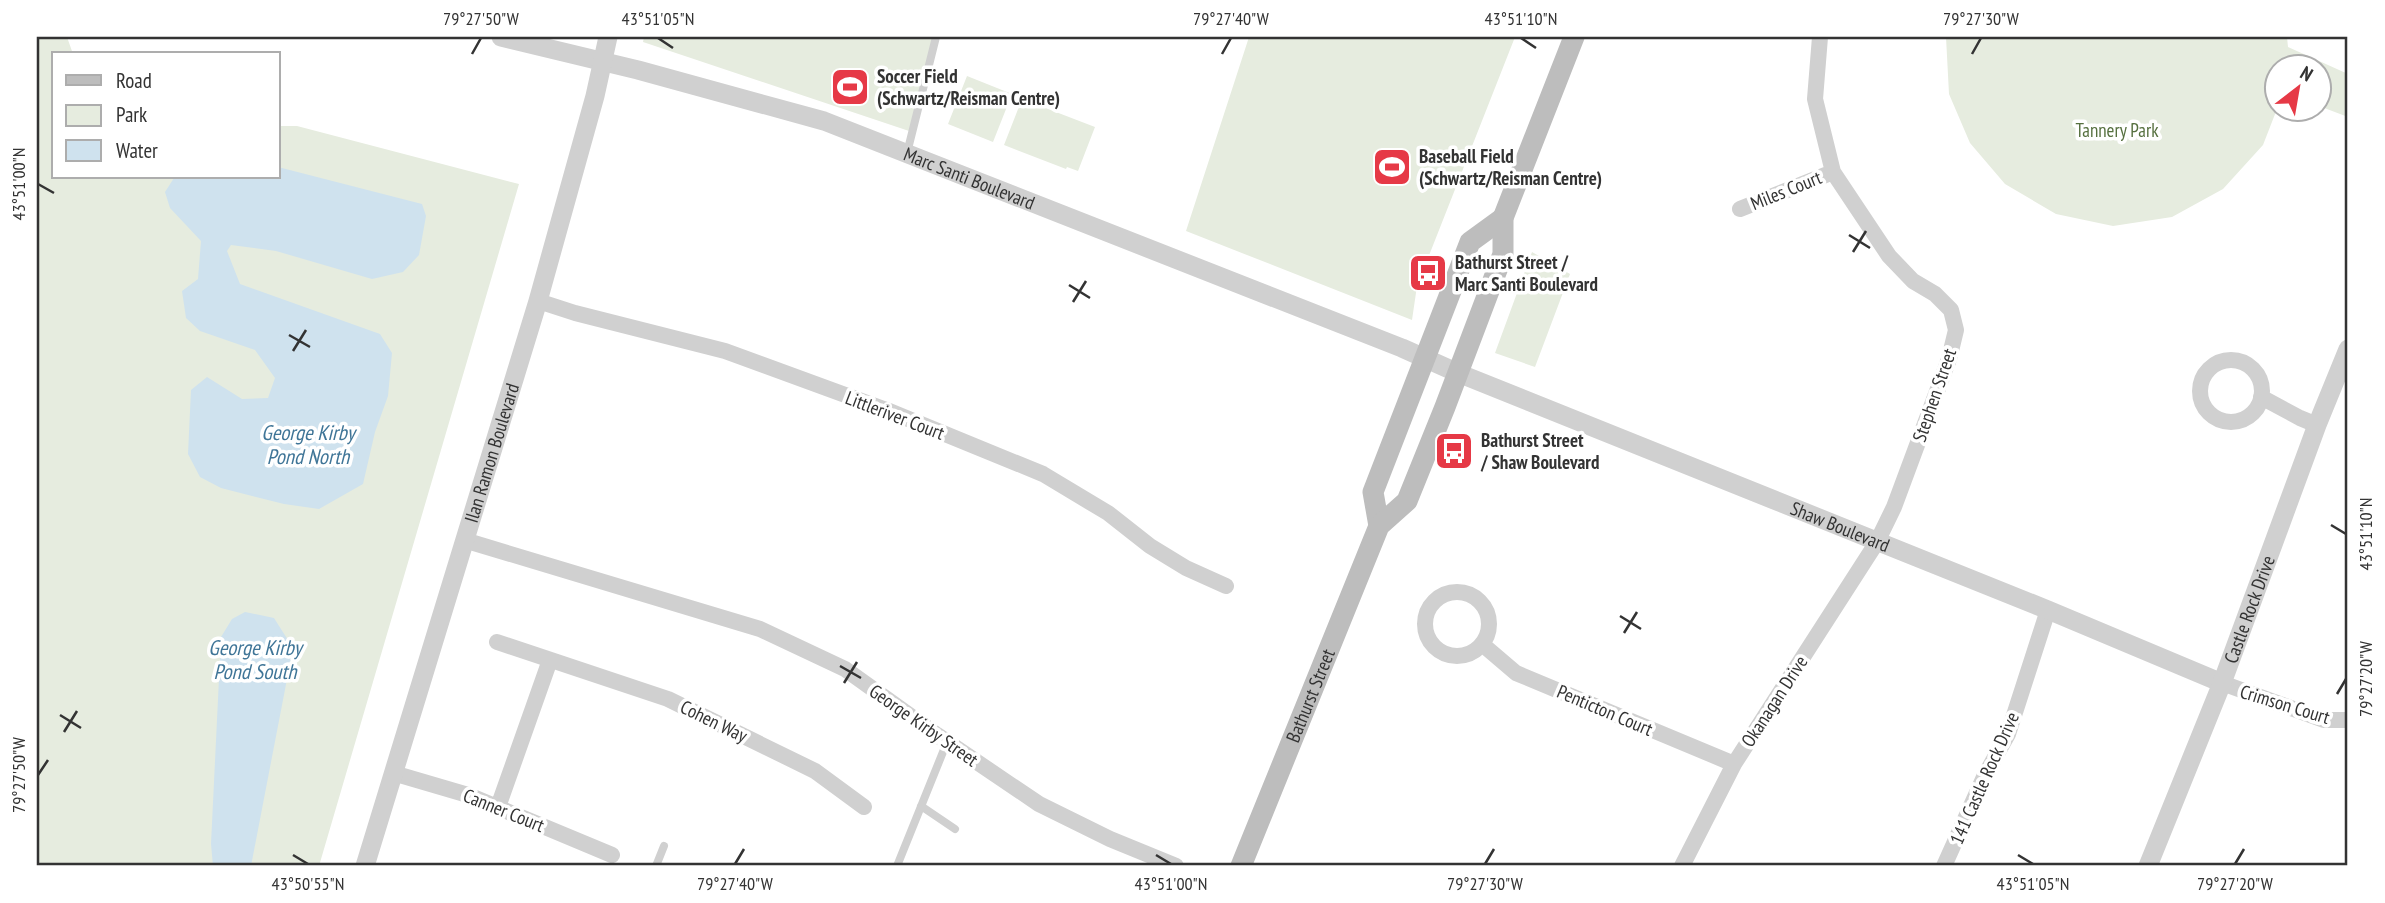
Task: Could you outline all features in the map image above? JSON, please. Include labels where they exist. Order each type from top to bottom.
[{"type":"main road","name":"Bathurst Street","points":[[1241,866],[1379,526],[1407,501],[1503,254],[1503,218],[1573,37]]},
{"type":"main road","points":[[1379,526],[1373,492],[1470,242],[1503,218]]},
{"type":"street","name":"Marc Santi Boulevard","points":[[501,37],[824,121],[1458,373]]},
{"type":"street","name":"Ilan Ramon Boulevard","points":[[365,866],[538,302],[604,63],[608,37]]},
{"type":"street","name":"Stephen Street","points":[[1820,37],[1815,99],[1833,172],[1889,256],[1913,281],[1935,294],[1951,310],[1956,330],[1949,359],[1895,507],[1877,542]]},
{"type":"street","name":"Miles Court","points":[[1740,209],[1833,172]]},
{"type":"street","name":"Littleriver Court","points":[[538,302],[725,351],[888,411],[1043,474],[1108,513],[1150,546],[1186,568],[1226,586]]},
{"type":"street","name":"Castle Rock Drive","points":[[2148,866],[2222,683],[2317,425],[2348,349]]},
{"type":"street","name":"Shaw Boulevard","points":[[1458,373],[2048,610],[2222,683]]},
{"type":"street","points":[[2261,397],[2317,425]]},
{"type":"street","name":"George Kirby Street","points":[[464,540],[760,629],[845,669],[1039,804],[1110,839],[1176,866]]},
{"type":"street","name":"Okanagan Drive","points":[[1682,866],[1734,764],[1877,542]]},
{"type":"street","points":[[1454,591],[1475,597],[1488,614],[1490,624],[1482,645],[1464,655],[1443,653],[1435,647],[1428,639],[1425,618],[1435,600],[1454,591]]},
{"type":"street","name":"141 Castle Rock Drive","points":[[1944,866],[1984,777],[2008,734],[2048,610]]},
{"type":"street","name":"Cohen Way","points":[[497,642],[667,699],[705,716],[815,771],[864,807]]},
{"type":"street","name":"Penticton Court","points":[[1482,645],[1517,673],[1734,764]]},
{"type":"street","points":[[498,807],[551,660]]},
{"type":"street","name":"Crimson Court","points":[[2222,683],[2324,720],[2348,720]]},
{"type":"street","name":"Canner Court","points":[[393,773],[468,794],[612,855]]},
{"type":"lane","points":[[907,153],[936,37]]},
{"type":"lane","points":[[897,866],[947,742]]},
{"type":"lane","points":[[921,806],[955,829]]},
{"type":"lane","points":[[656,866],[664,846]]},
{"type":"green space","points":[[37,37],[67,37],[72,52],[52,52],[52,178],[280,178],[280,126],[297,126],[519,184],[319,866],[37,866]]},
{"type":"green space","name":"Soccer Field (Schwartz/Reisman Centre)","points":[[644,37],[934,37],[912,132],[643,42]]},
{"type":"green space","points":[[1249,37],[1515,37],[1417,286],[1412,320],[1186,231]]},
{"type":"green space","name":"Tannery Park","points":[[1946,37],[2287,37],[2288,47],[2299,52],[2262,52],[2262,122],[2272,122],[2263,145],[2223,189],[2172,217],[2113,226],[2056,214],[2005,184],[1970,143],[1949,94]]},
{"type":"green space","name":"Tannery Park","points":[[2332,67],[2348,74],[2348,117],[2332,111]]},
{"type":"green space","points":[[967,76],[1012,94],[993,142],[948,124]]},
{"type":"green space","points":[[1022,99],[1095,127],[1078,171],[1004,145]]},
{"type":"green space","points":[[1532,252],[1570,274],[1535,367],[1495,353]]},
{"type":"water","name":"George Kirby Pond North","points":[[280,168],[422,204],[426,216],[419,255],[403,272],[372,279],[276,251],[231,245],[227,251],[240,284],[380,334],[392,353],[388,396],[375,432],[363,484],[319,509],[284,504],[221,488],[200,477],[188,454],[191,390],[207,377],[242,399],[268,398],[275,378],[255,350],[200,331],[186,318],[182,291],[198,279],[201,241],[170,208],[165,192],[174,178],[280,178]]},
{"type":"water","name":"George Kirby Pond South","points":[[245,612],[274,618],[293,648],[251,866],[213,866],[211,844],[221,637],[232,619]]},
{"type":"place","name":"Soccer Field (Schwartz/Reisman Centre)","points":[[850,87]]},
{"type":"place","name":"Baseball Field (Schwartz/Reisman Centre)","points":[[1392,167]]},
{"type":"place","name":"Bathurst Street / Marc Santi Boulevard","points":[[1428,273]]},
{"type":"place","name":"Bathurst Street / Shaw Boulevard","points":[[1454,451]]}]
